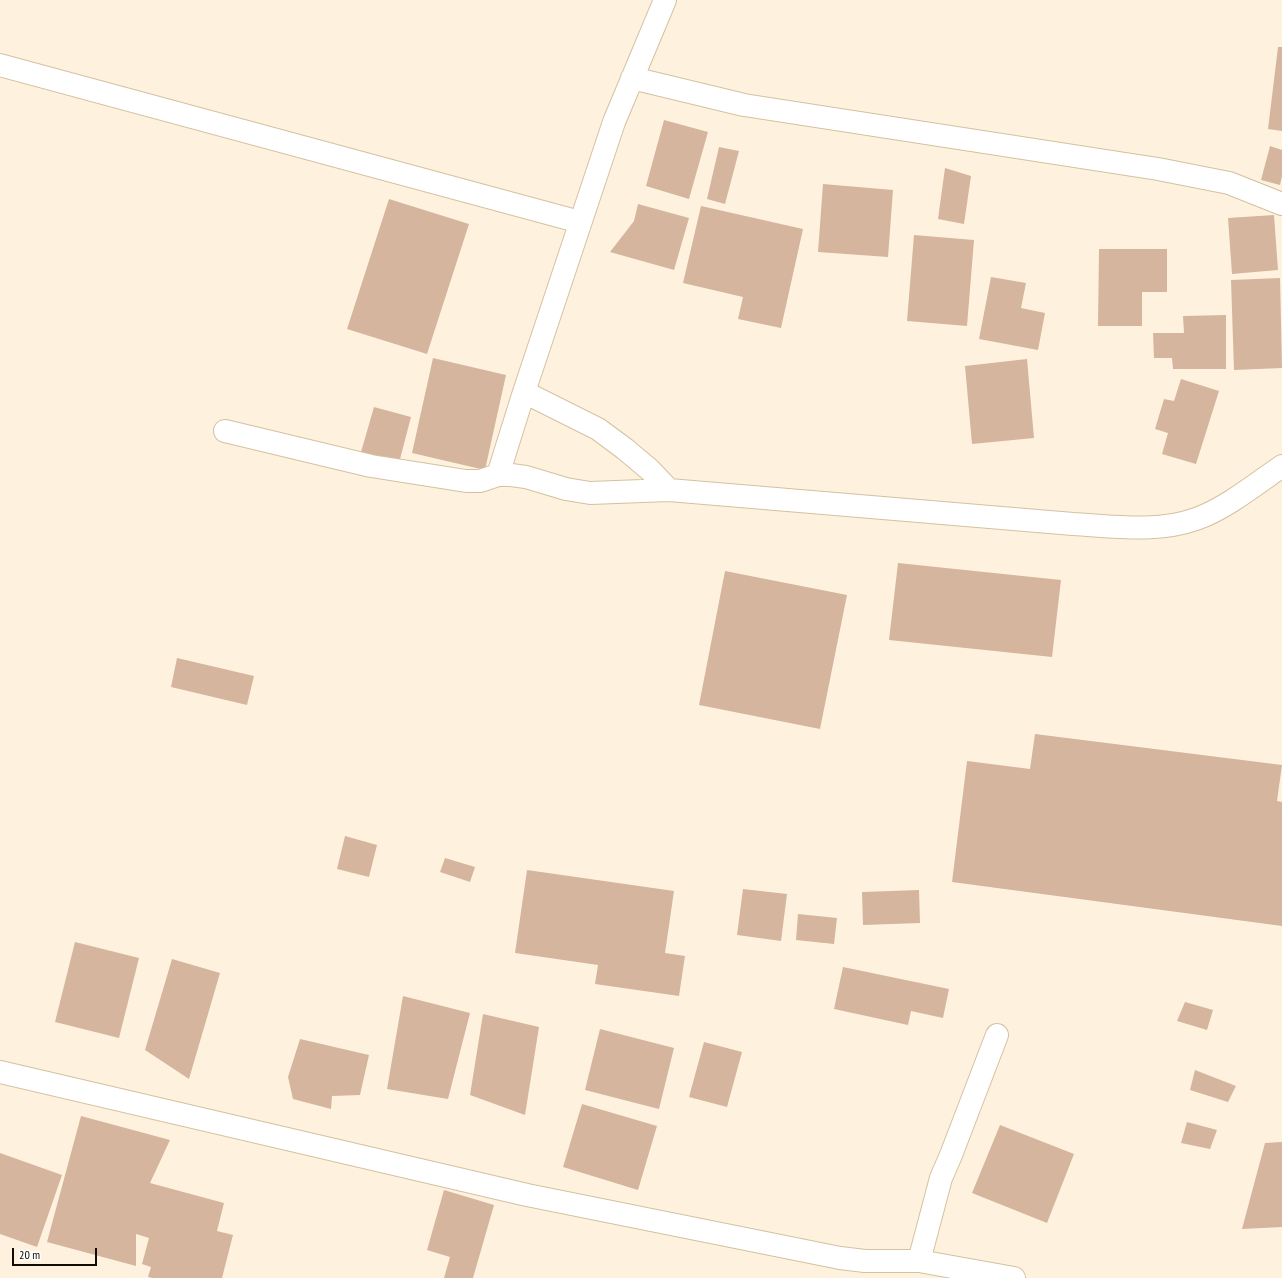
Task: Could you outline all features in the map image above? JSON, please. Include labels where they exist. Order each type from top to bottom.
[{"type":"street","points":[[498,475],[524,392],[614,122],[665,0]]},
{"type":"street","points":[[0,65],[580,222]]},
{"type":"street","points":[[632,78],[744,105],[1158,169],[1229,183],[1282,204]]},
{"type":"street","points":[[524,392],[598,429],[650,470],[669,490]]},
{"type":"street","points":[[225,431],[371,466],[466,481],[480,482],[498,475],[526,477],[566,489],[590,493],[669,490],[1132,528],[1168,525],[1195,520],[1218,510],[1282,466]]},
{"type":"street","points":[[919,1261],[941,1178],[997,1035]]},
{"type":"street","points":[[0,1072],[542,1198],[840,1258],[865,1261],[919,1261],[1014,1278]]},
{"type":"building","points":[[1278,47],[1282,47],[1282,131],[1268,129]]},
{"type":"building","points":[[664,120],[708,132],[689,199],[646,186]]},
{"type":"building","points":[[1270,146],[1282,150],[1282,176],[1280,185],[1261,180]]},
{"type":"building","points":[[719,147],[739,151],[725,204],[707,199]]},
{"type":"building","points":[[945,168],[971,176],[964,224],[938,219]]},
{"type":"building","points":[[823,184],[893,190],[888,257],[818,252]]},
{"type":"building","points":[[389,199],[469,224],[427,354],[347,329]]},
{"type":"building","points":[[638,204],[689,218],[674,270],[610,252],[634,221]]},
{"type":"building","points":[[701,206],[803,229],[781,328],[738,319],[743,297],[683,283]]},
{"type":"building","points":[[1274,215],[1278,270],[1232,274],[1228,218]]},
{"type":"building","points":[[914,235],[974,240],[967,326],[907,321]]},
{"type":"building","points":[[1099,249],[1167,249],[1167,292],[1142,292],[1142,326],[1098,326]]},
{"type":"building","points":[[991,277],[1026,283],[1021,308],[1045,313],[1038,350],[979,339]]},
{"type":"building","points":[[1280,278],[1282,368],[1234,370],[1231,280]]},
{"type":"building","points":[[1226,315],[1226,369],[1173,369],[1172,358],[1154,358],[1153,333],[1184,333],[1183,316]]},
{"type":"building","points":[[433,358],[506,375],[485,470],[412,453]]},
{"type":"building","points":[[1027,359],[1034,438],[972,444],[965,366]]},
{"type":"building","points":[[1181,379],[1219,391],[1196,464],[1162,454],[1168,433],[1155,429],[1164,399],[1174,401]]},
{"type":"building","points":[[374,407],[411,417],[399,463],[361,452]]},
{"type":"building","points":[[898,563],[1061,580],[1052,657],[889,640]]},
{"type":"building","points":[[725,571],[847,595],[820,729],[699,705]]},
{"type":"building","points":[[177,658],[254,676],[247,705],[171,687]]},
{"type":"building","points":[[1035,734],[1282,765],[1277,801],[1282,802],[1282,926],[952,882],[967,761],[1030,769]]},
{"type":"building","points":[[345,836],[377,845],[369,877],[337,869]]},
{"type":"building","points":[[445,858],[475,867],[470,882],[440,872]]},
{"type":"building","points":[[527,870],[674,891],[665,953],[685,956],[679,996],[595,984],[598,965],[515,953]]},
{"type":"building","points":[[743,889],[787,894],[781,941],[737,935]]},
{"type":"building","points":[[919,890],[920,923],[863,925],[862,892]]},
{"type":"building","points":[[798,914],[837,918],[834,944],[796,940]]},
{"type":"building","points":[[75,942],[139,958],[119,1038],[55,1022]]},
{"type":"building","points":[[172,959],[220,973],[189,1079],[145,1050]]},
{"type":"building","points":[[843,967],[949,989],[943,1018],[911,1011],[908,1025],[834,1009]]},
{"type":"building","points":[[403,996],[470,1013],[448,1099],[387,1089]]},
{"type":"building","points":[[1185,1002],[1213,1010],[1207,1030],[1177,1021]]},
{"type":"building","points":[[483,1014],[539,1027],[525,1115],[470,1095]]},
{"type":"building","points":[[600,1029],[674,1048],[659,1109],[585,1090]]},
{"type":"building","points":[[300,1039],[369,1055],[360,1095],[332,1096],[331,1109],[293,1099],[288,1077]]},
{"type":"building","points":[[704,1042],[742,1052],[727,1107],[689,1097]]},
{"type":"building","points":[[1195,1070],[1236,1086],[1228,1102],[1190,1090]]},
{"type":"building","points":[[582,1104],[657,1126],[638,1190],[563,1167]]},
{"type":"building","points":[[81,1116],[170,1140],[150,1183],[224,1203],[217,1231],[233,1235],[222,1278],[148,1277],[151,1267],[142,1264],[149,1238],[136,1234],[136,1266],[47,1242]]},
{"type":"building","points":[[1187,1122],[1217,1130],[1210,1149],[1181,1143]]},
{"type":"building","points":[[1000,1125],[1074,1154],[1047,1223],[972,1193]]},
{"type":"building","points":[[1282,1142],[1282,1227],[1242,1229],[1265,1143]]},
{"type":"building","points":[[0,1153],[62,1175],[37,1247],[0,1234]]},
{"type":"building","points":[[444,1190],[494,1205],[473,1278],[444,1278],[450,1257],[427,1250]]}]
